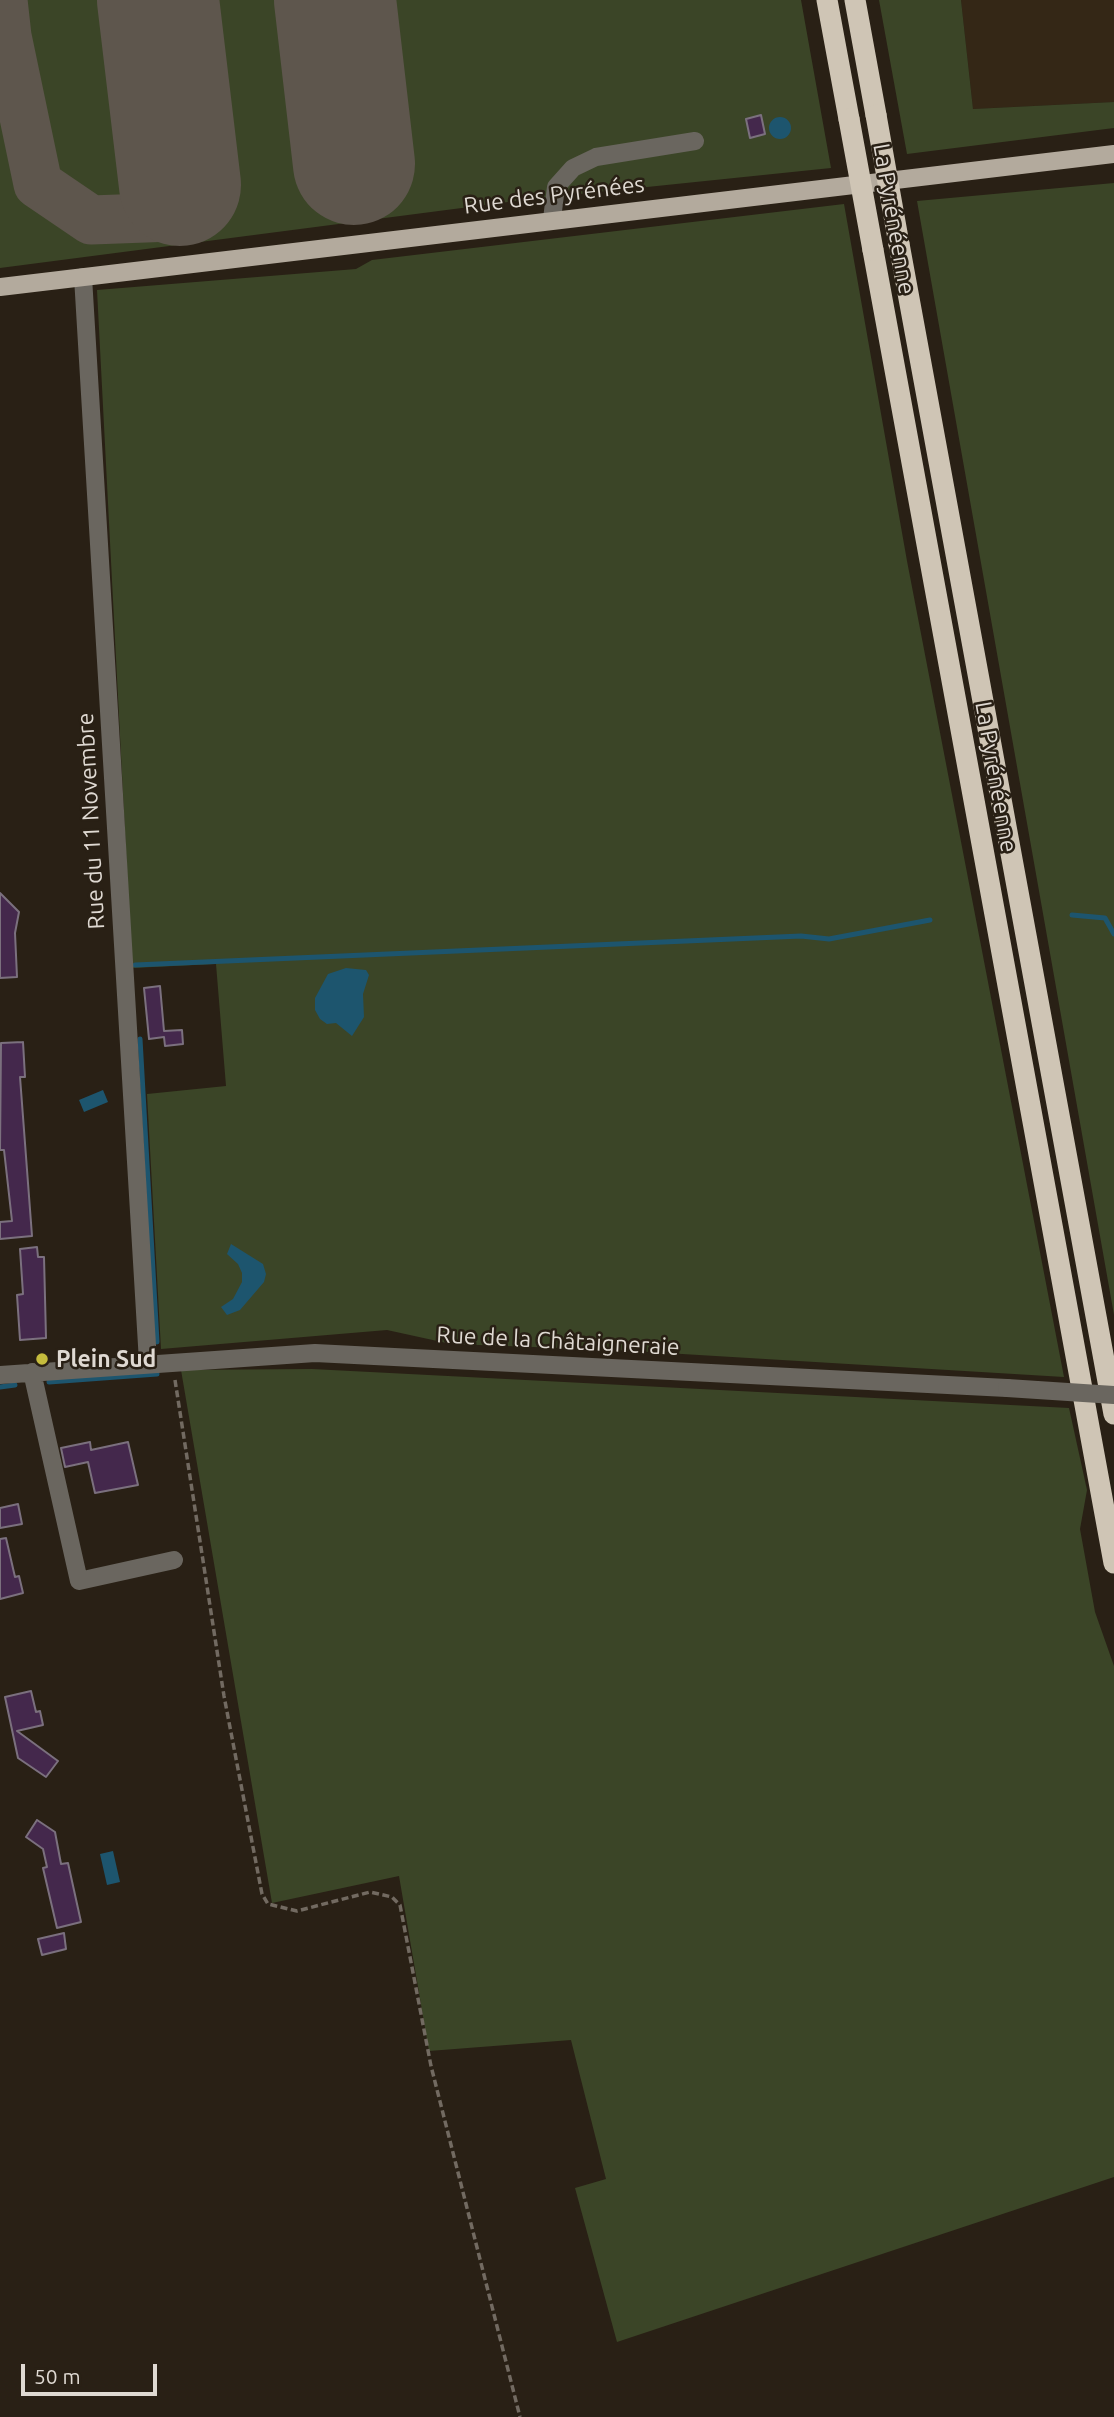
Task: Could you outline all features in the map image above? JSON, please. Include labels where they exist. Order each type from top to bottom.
[{"type":"highway","name":"La Pyrénéenne","points":[[827,0],[1114,1563]]},
{"type":"highway","name":"La Pyrénéenne","points":[[855,0],[1114,1415]]},
{"type":"main road","name":"Rue des Pyrénées","points":[[0,287],[552,219],[1114,155]]},
{"type":"street","points":[[552,219],[556,187],[573,167],[596,157],[695,141]]},
{"type":"street","name":"Rue du 11 Novembre","points":[[83,277],[148,1362]]},
{"type":"street","name":"Rue de la Châtaigneraie","points":[[0,1375],[148,1362],[315,1353],[1114,1395]]},
{"type":"street","points":[[32,1372],[79,1581],[174,1560]]},
{"type":"path","points":[[172,1361],[224,1696],[262,1894],[268,1904],[297,1911],[370,1892],[392,1897],[400,1905],[430,2066],[520,2417]]},
{"type":"shaded area","points":[[961,0],[1114,0],[1114,102],[973,109]]},
{"type":"green space","points":[[0,0],[801,0],[831,168],[531,199],[0,268]]},
{"type":"green space","points":[[879,0],[961,0],[973,109],[1114,102],[1114,128],[907,154]]},
{"type":"green space","points":[[1114,183],[1114,1315],[917,201]]},
{"type":"green space","points":[[844,204],[907,561],[1064,1377],[616,1350],[451,1344],[387,1330],[161,1349],[147,1094],[226,1086],[216,964],[132,968],[97,290],[356,269],[372,260]]},
{"type":"green space","points":[[312,1369],[1069,1408],[1087,1490],[1080,1529],[1095,1612],[1114,1666],[1114,2177],[617,2342],[575,2188],[606,2179],[571,2040],[429,2051],[399,1876],[272,1903],[181,1370]]},
{"type":"water","points":[[780,117],[788,120],[791,128],[788,136],[780,139],[772,136],[769,128],[772,120]]},
{"type":"water","points":[[346,968],[366,970],[369,975],[363,994],[364,1017],[352,1036],[336,1023],[327,1024],[315,1010],[315,998],[328,974]]},
{"type":"water","points":[[103,1090],[108,1102],[84,1112],[79,1100]]},
{"type":"water","points":[[231,1244],[263,1264],[266,1274],[264,1282],[240,1310],[227,1315],[221,1307],[233,1299],[242,1282],[238,1264],[227,1254]]},
{"type":"water","points":[[113,1851],[120,1882],[107,1885],[100,1854]]},
{"type":"building","points":[[761,115],[765,134],[750,138],[746,119]]},
{"type":"building","points":[[0,893],[19,912],[15,933],[17,977],[0,978]]},
{"type":"building","points":[[160,986],[164,1031],[182,1030],[183,1044],[165,1046],[164,1037],[149,1039],[144,988]]},
{"type":"building","points":[[23,1042],[25,1077],[20,1077],[32,1236],[0,1239],[0,1222],[12,1221],[4,1150],[0,1150],[1,1043]]},
{"type":"building","points":[[37,1247],[38,1257],[44,1257],[46,1338],[20,1340],[17,1295],[23,1294],[20,1249]]},
{"type":"building","points":[[90,1442],[91,1450],[128,1442],[138,1485],[95,1493],[88,1462],[65,1467],[61,1448]]},
{"type":"building","points":[[18,1504],[22,1524],[0,1528],[0,1508]]},
{"type":"building","points":[[6,1538],[15,1577],[19,1576],[23,1593],[0,1599],[0,1539]]},
{"type":"building","points":[[31,1691],[36,1712],[40,1711],[43,1725],[17,1731],[58,1761],[46,1777],[18,1758],[5,1697]]},
{"type":"building","points":[[37,1820],[55,1832],[61,1864],[68,1863],[81,1922],[57,1928],[43,1868],[47,1867],[43,1849],[26,1837]]},
{"type":"building","points":[[64,1933],[66,1949],[42,1955],[38,1939]]},
{"type":"waterway","points":[[1072,915],[1105,918],[1114,934]]},
{"type":"waterway","points":[[135,965],[801,936],[829,939],[930,920]]},
{"type":"waterway","points":[[140,1039],[157,1342]]},
{"type":"waterway","points":[[49,1382],[157,1374]]},
{"type":"waterway","points":[[0,1387],[15,1385]]},
{"type":"taxiway","points":[[3,0],[7,36],[38,184],[91,220],[173,217]]},
{"type":"runway","points":[[158,0],[180,185]]},
{"type":"runway","points":[[335,0],[354,164]]},
{"type":"place","name":"Plein Sud","points":[[42,1359]]}]
